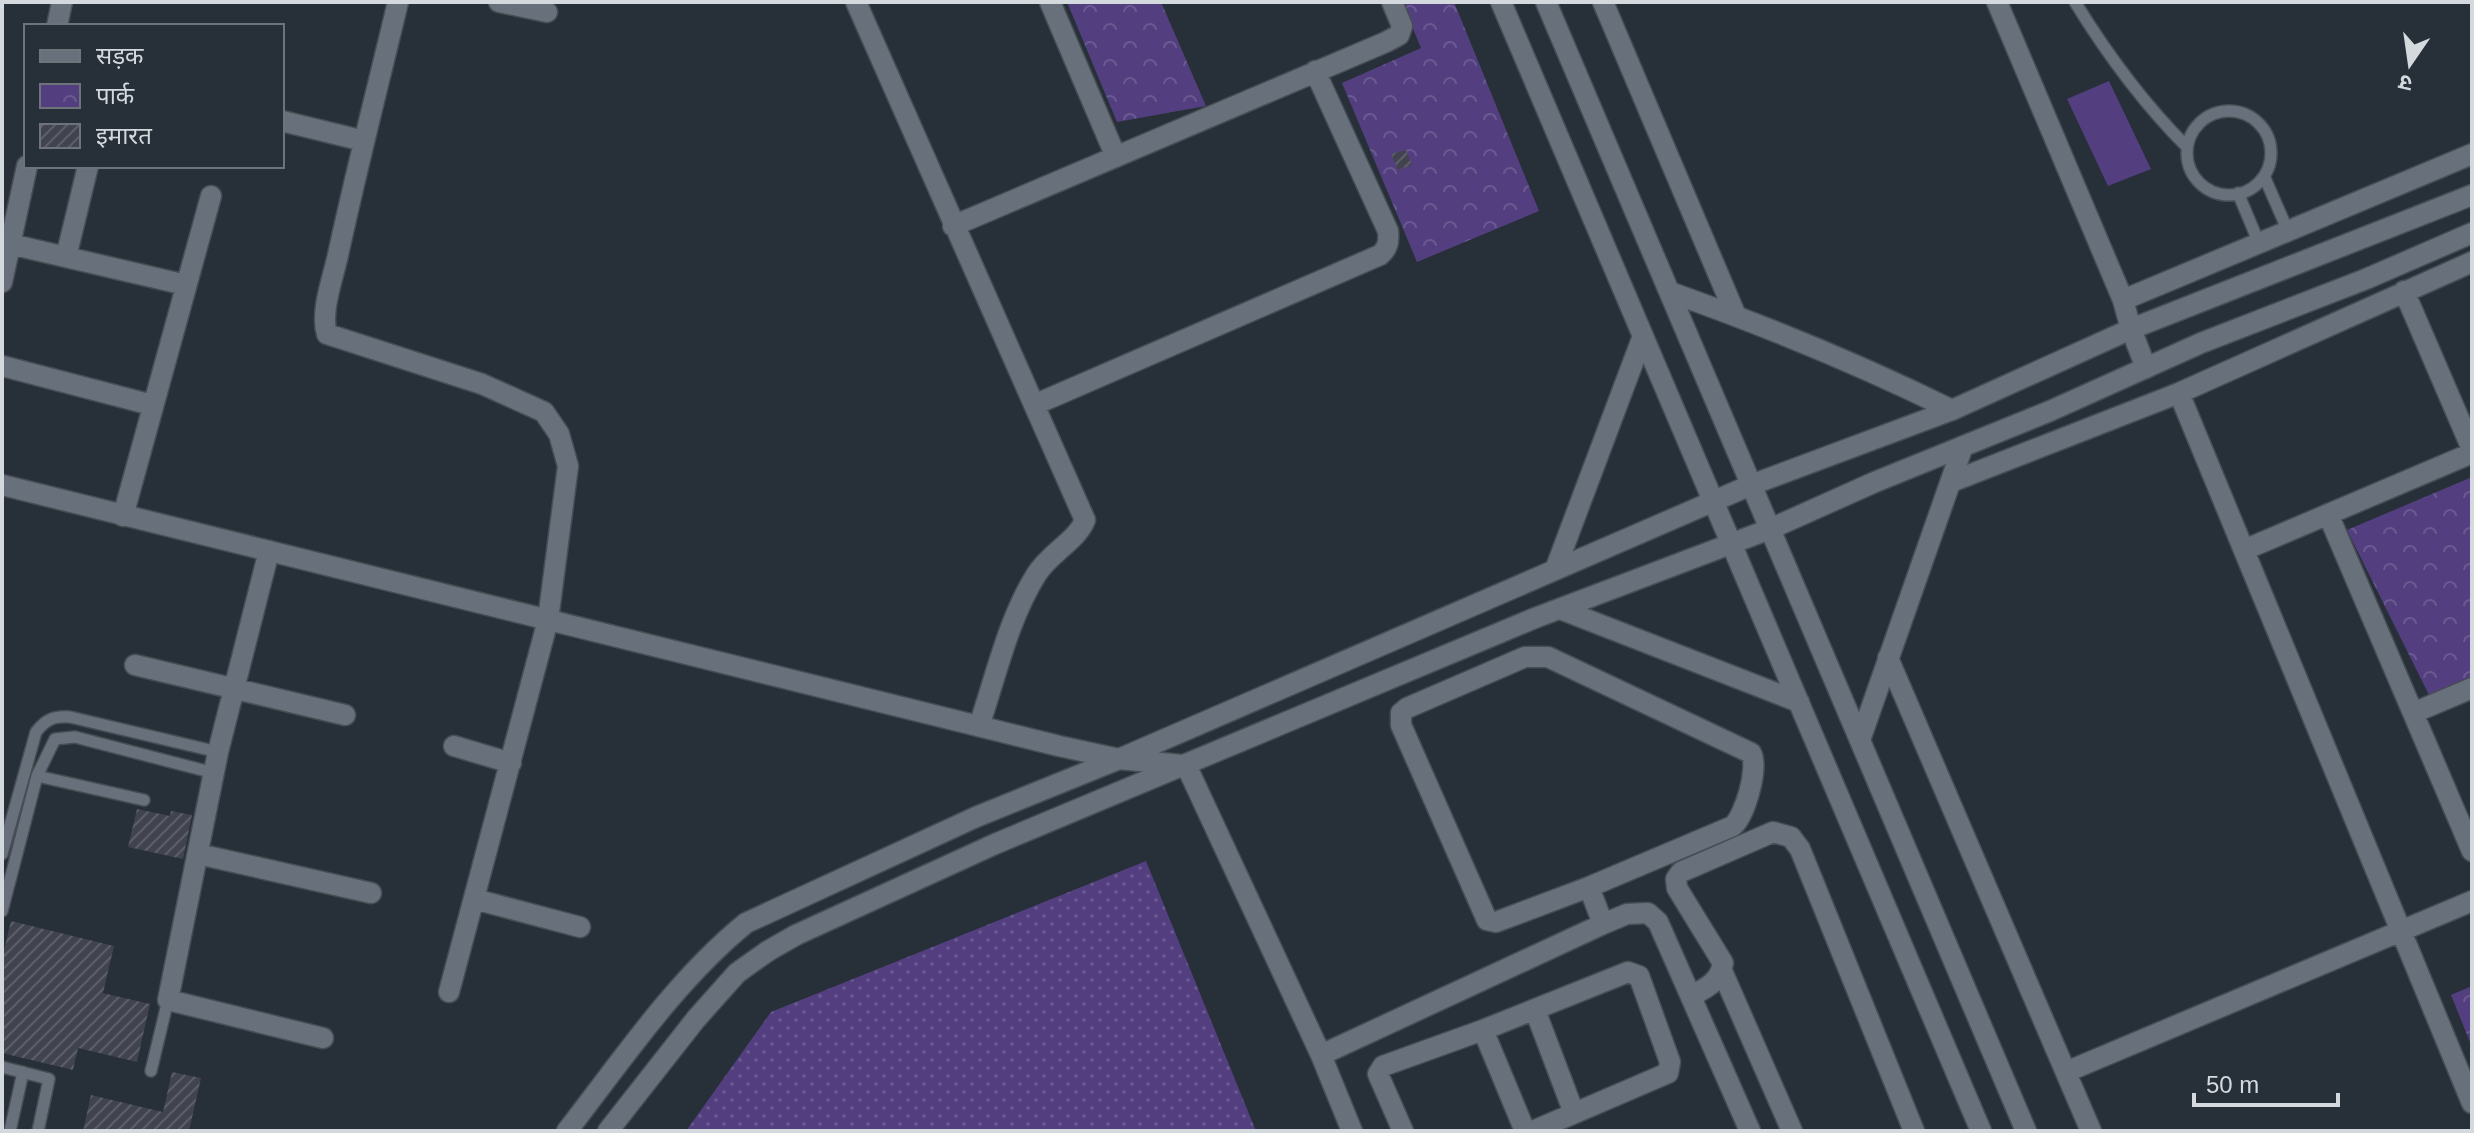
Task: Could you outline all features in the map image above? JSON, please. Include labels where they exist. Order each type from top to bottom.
[{"type":"street","points":[[57,24],[62,2]]},
{"type":"street","points":[[398,2],[364,141],[325,329],[327,334],[482,384],[544,412],[559,434],[568,466],[548,620],[449,992]]},
{"type":"street","points":[[499,2],[547,12]]},
{"type":"street","points":[[856,2],[1085,520],[1081,529],[1053,553],[1026,592],[979,726]]},
{"type":"street","points":[[1050,2],[1116,157]]},
{"type":"street","points":[[953,226],[1399,35],[1402,26],[1392,2]]},
{"type":"street","points":[[1501,2],[1981,1131]]},
{"type":"street","points":[[1546,2],[2026,1131]]},
{"type":"street","points":[[1603,2],[1736,316]]},
{"type":"street","points":[[1997,2],[2123,300],[2146,368]]},
{"type":"street","points":[[1034,405],[1366,262],[1385,251],[1389,243],[1388,231],[1315,71]]},
{"type":"street","points":[[284,121],[364,141]]},
{"type":"street","points":[[2123,300],[2472,154]]},
{"type":"street","points":[[2,282],[27,168]]},
{"type":"street","points":[[66,257],[88,168]]},
{"type":"street","points":[[567,1131],[669,998],[715,948],[746,923],[976,817],[1119,759],[1713,501],[1952,410],[2131,329],[2472,195]]},
{"type":"street","points":[[123,516],[211,196]]},
{"type":"street","points":[[608,1131],[696,1019],[737,973],[796,935],[995,844],[1560,609],[1770,529],[2050,411],[2201,343],[2366,279],[2472,233]]},
{"type":"street","points":[[10,244],[186,285]]},
{"type":"street","points":[[1951,482],[2179,393],[2472,262]]},
{"type":"street","points":[[2244,550],[2472,451],[2404,291]]},
{"type":"street","points":[[1670,292],[1894,382],[1952,410]]},
{"type":"street","points":[[1555,570],[1643,336]]},
{"type":"street","points":[[2,366],[152,405]]},
{"type":"street","points":[[2179,393],[2471,1100]]},
{"type":"street","points":[[1860,740],[1963,446]]},
{"type":"street","points":[[2,485],[979,726],[1119,759],[1186,765]]},
{"type":"street","points":[[2328,514],[2472,851]]},
{"type":"street","points":[[269,551],[218,752],[168,1000],[323,1038]]},
{"type":"street","points":[[1560,609],[1799,702]]},
{"type":"street","points":[[1535,655],[1548,657],[1751,753],[1755,767],[1742,813],[1733,826],[1589,887],[1503,920],[1487,920],[1401,725],[1401,713],[1489,672],[1535,655]]},
{"type":"street","points":[[1888,658],[2091,1131]]},
{"type":"street","points":[[135,665],[345,715]]},
{"type":"street","points":[[2413,713],[2472,688]]},
{"type":"street","points":[[454,746],[511,763]]},
{"type":"street","points":[[1186,765],[1321,1055],[1352,1131]]},
{"type":"street","points":[[1691,996],[1713,984],[1722,971],[1723,963],[1677,888],[1676,879],[1681,872],[1773,832],[1791,837],[1800,849],[1914,1131]]},
{"type":"street","points":[[198,854],[371,893]]},
{"type":"street","points":[[1589,887],[1603,924]]},
{"type":"street","points":[[474,899],[580,927]]},
{"type":"street","points":[[2066,1072],[2472,901]]},
{"type":"street","points":[[1321,1055],[1603,924],[1627,914],[1648,913],[1658,922],[1750,1131]]},
{"type":"street","points":[[1722,971],[1792,1131]]},
{"type":"street","points":[[1403,1131],[1378,1074],[1383,1066],[1628,972],[1639,976],[1670,1062],[1668,1073],[1533,1131]]},
{"type":"street","points":[[1535,1010],[1574,1113]]},
{"type":"street","points":[[1483,1030],[1525,1131]]},
{"type":"lane","points":[[2075,2],[2128,80],[2159,119],[2187,147]]},
{"type":"lane","points":[[2226,111],[2252,118],[2268,138],[2270,151],[2264,176],[2255,185],[2238,193],[2214,192],[2193,175],[2187,161],[2187,147],[2191,134],[2200,122],[2212,114],[2226,111]]},
{"type":"lane","points":[[2264,176],[2288,231]]},
{"type":"lane","points":[[2238,193],[2259,243]]},
{"type":"lane","points":[[2,854],[36,732],[45,721],[57,716],[70,717],[218,752]]},
{"type":"lane","points":[[2,911],[37,776],[55,739],[75,737],[214,773]]},
{"type":"lane","points":[[37,776],[144,800]]},
{"type":"lane","points":[[151,1071],[168,1000]]},
{"type":"lane","points":[[2,1067],[49,1079],[38,1131]]},
{"type":"lane","points":[[10,1131],[23,1072]]},
{"type":"green space","points":[[1067,2],[1161,2],[1206,106],[1117,122]]},
{"type":"green space","points":[[1402,2],[1454,2],[1539,211],[1417,262],[1342,83],[1421,48]]},
{"type":"green space","points":[[2109,81],[2151,169],[2108,186],[2067,99]]},
{"type":"green space","points":[[2472,477],[2472,680],[2431,699],[2347,530]]},
{"type":"green space","points":[[1146,861],[1256,1131],[686,1131],[771,1012]]},
{"type":"green space","points":[[2472,986],[2472,1047],[2451,995]]},
{"type":"building","points":[[1406,150],[1412,165],[1398,170],[1391,154]]},
{"type":"building","points":[[137,809],[170,816],[171,811],[192,815],[183,859],[128,847]]},
{"type":"building","points":[[11,921],[114,946],[103,993],[150,1004],[137,1062],[78,1048],[73,1070],[2,1053],[2,958]]},
{"type":"building","points":[[172,1072],[201,1078],[189,1131],[83,1131],[91,1095],[163,1112]]}]
